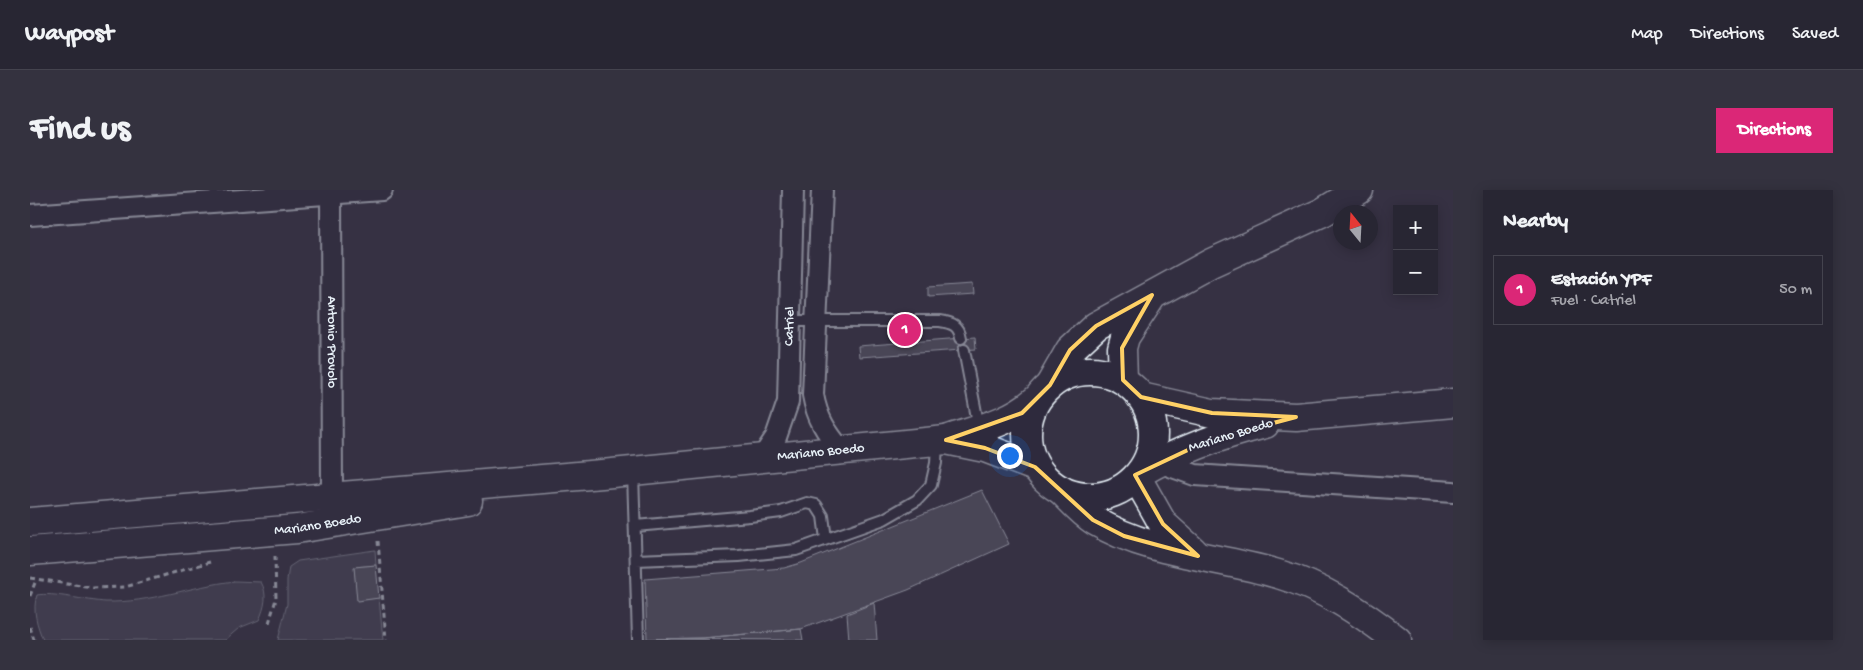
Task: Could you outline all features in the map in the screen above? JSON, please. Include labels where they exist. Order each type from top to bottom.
[{"type":"main road","points":[[941,440],[1008,420],[1022,413],[1043,392],[1070,350],[1096,326],[1211,263],[1323,212],[1359,190]]},
{"type":"main road","points":[[1152,295],[1125,337],[1122,348],[1132,388],[1150,415],[1153,435],[1146,471],[1163,524],[1198,556]]},
{"type":"main road","name":"Mariano Boedo","points":[[1296,417],[1232,432],[1182,450],[1123,487],[1103,496],[1081,497],[1061,490],[1046,480],[1035,467],[1028,451],[1026,433],[1029,415],[1043,392],[1066,375],[1085,371],[1105,372],[1132,388],[1212,413],[1296,417],[1453,403]]},
{"type":"main road","name":"Mariano Boedo","points":[[30,522],[602,474],[941,440],[985,448],[1035,467]]},
{"type":"main road","name":"Mariano Boedo","points":[[30,551],[297,529],[376,517],[602,474]]},
{"type":"main road","points":[[1061,490],[1093,520],[1124,536],[1198,556],[1278,574],[1332,596],[1366,616],[1397,640]]},
{"type":"street","points":[[30,215],[331,192],[382,190]]},
{"type":"street","name":"Catriel","points":[[762,458],[776,437],[788,402],[793,190]]},
{"type":"street","name":"Catriel","points":[[822,190],[813,395],[817,414],[827,434],[841,450]]},
{"type":"street","name":"Antonio Provolo","points":[[331,192],[332,496]]},
{"type":"street","points":[[1146,471],[1453,492]]},
{"type":"lane","points":[[790,321],[940,321],[952,323],[960,329],[961,338]]},
{"type":"lane","points":[[964,350],[979,429]]},
{"type":"lane","points":[[636,560],[749,555],[796,550],[884,520],[917,500],[931,485],[941,440]]},
{"type":"lane","points":[[633,471],[638,640]]},
{"type":"lane","points":[[635,526],[781,512],[807,503],[816,505],[823,516],[826,539]]},
{"type":"path","points":[[376,517],[386,640]]},
{"type":"path","points":[[266,554],[275,553],[276,599],[269,623]]},
{"type":"path","points":[[30,578],[93,588],[125,587],[219,560]]},
{"type":"path","points":[[30,596],[36,580]]},
{"type":"path","points":[[30,627],[34,640]]},
{"type":"highlighted area","points":[[1152,295],[1122,348],[1123,380],[1141,397],[1212,413],[1296,417],[1209,440],[1135,475],[1163,524],[1198,556],[1124,536],[1093,520],[1035,467],[985,448],[946,440],[1022,413],[1050,385],[1070,350],[1096,326]]},
{"type":"shaded area","points":[[375,550],[376,565],[354,567],[358,600],[379,598],[383,640],[278,640],[287,604],[289,567],[298,561]]},
{"type":"shaded area","points":[[235,581],[261,582],[265,596],[264,605],[259,620],[239,628],[225,640],[43,640],[36,618],[35,606],[37,595],[122,602]]},
{"type":"building","points":[[972,284],[973,294],[928,297],[928,287]]},
{"type":"building","points":[[975,337],[976,349],[859,357],[858,346]]},
{"type":"building","points":[[982,490],[1009,544],[908,590],[801,629],[703,638],[647,639],[645,579],[784,568],[801,563]]},
{"type":"building","points":[[376,565],[379,598],[357,601],[354,567]]},
{"type":"building","points":[[874,603],[877,640],[849,640],[847,614]]},
{"type":"building","points":[[801,629],[803,640],[654,639],[703,638]]},
{"type":"place","name":"Estación YPF","points":[[905,330]]}]
